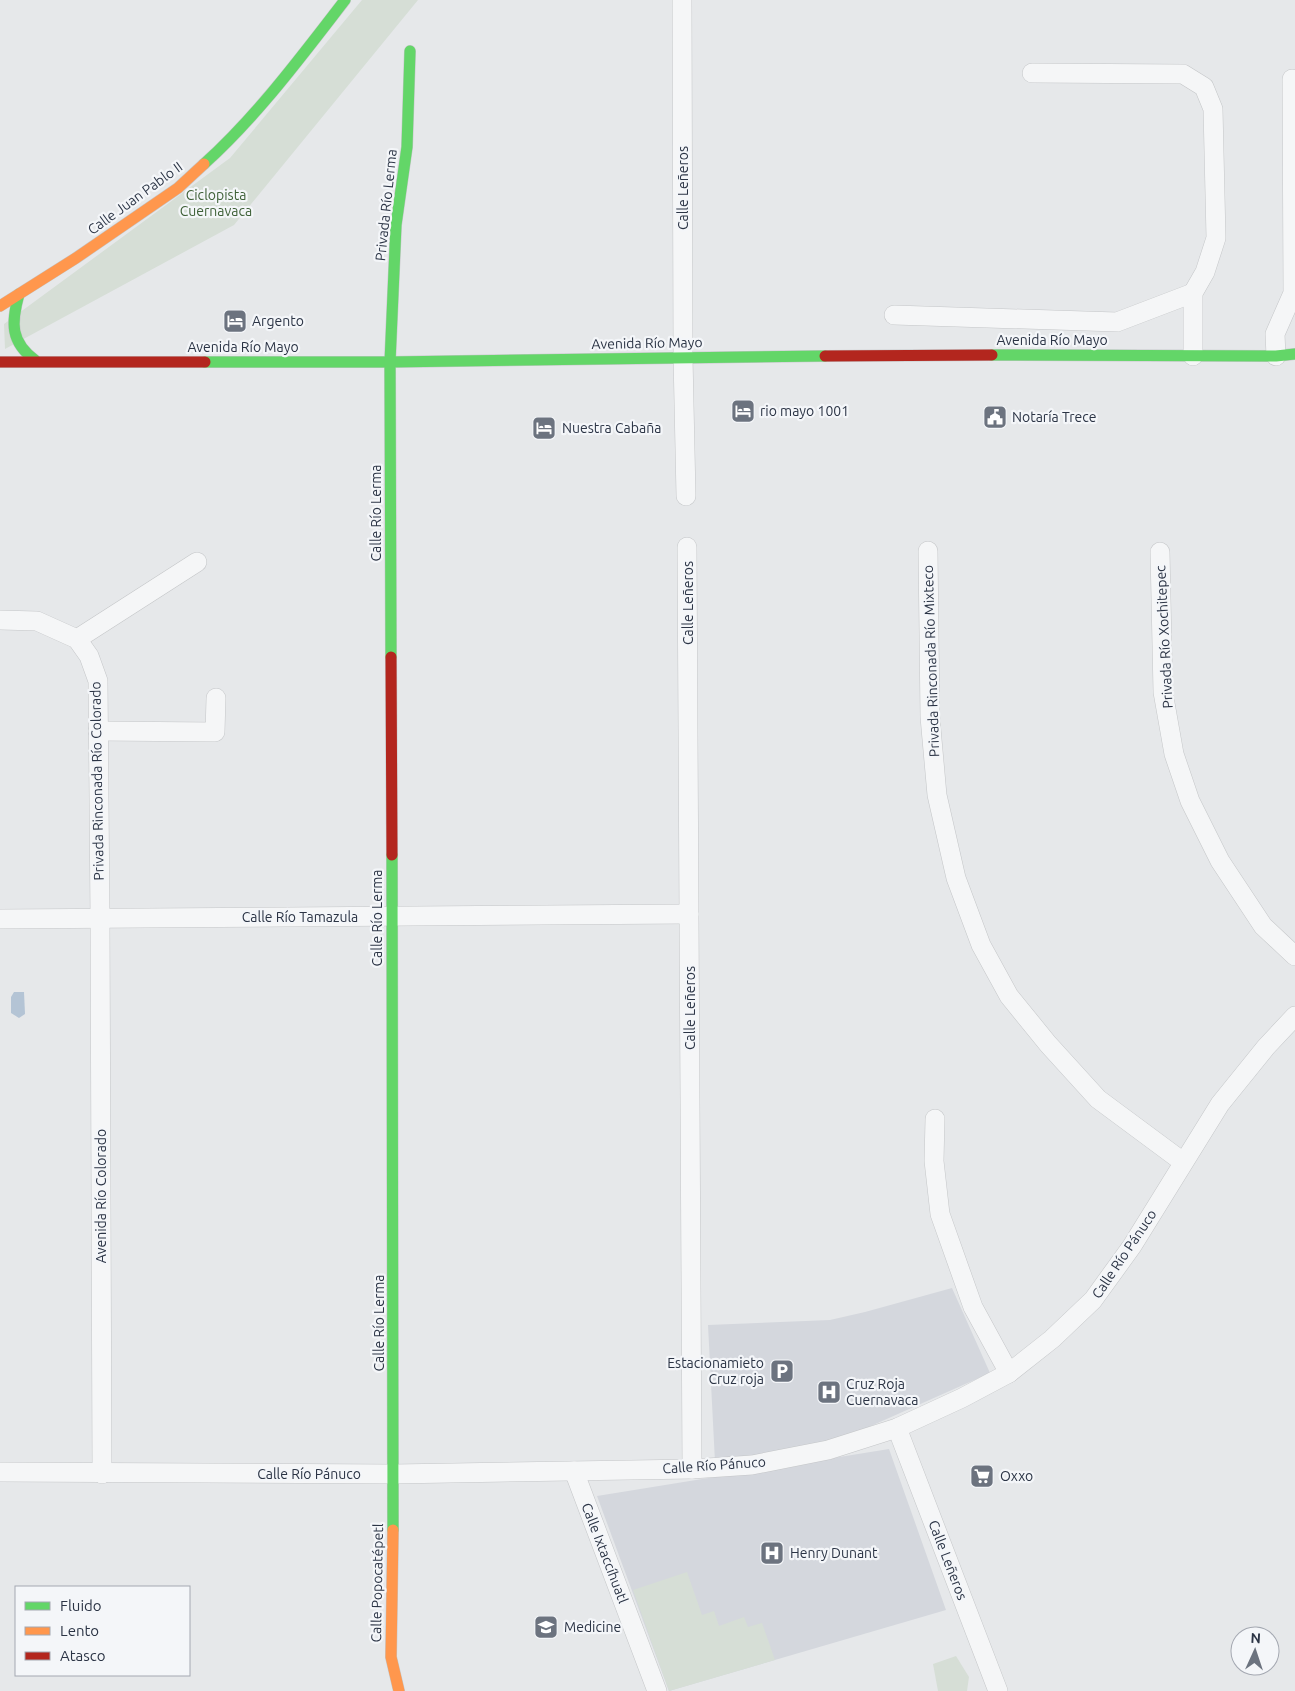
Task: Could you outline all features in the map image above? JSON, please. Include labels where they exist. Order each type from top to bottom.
[{"type":"street","name":"Calle Juan Pablo II","points":[[0,306],[76,258],[178,188],[234,137],[288,74],[345,0]]},
{"type":"street","name":"Calle Leñeros","points":[[682,0],[683,357],[686,496]]},
{"type":"street","name":"Privada Río Lerma","points":[[390,362],[396,224],[407,147],[410,52]]},
{"type":"street","points":[[1032,73],[1183,74],[1204,88],[1213,109],[1216,238],[1205,272],[1193,293],[1193,356]]},
{"type":"street","points":[[1286,355],[1274,334],[1293,293],[1292,79]]},
{"type":"street","points":[[894,315],[1117,322],[1193,293]]},
{"type":"street","points":[[18,294],[12,320],[14,333],[18,345],[26,355],[36,362]]},
{"type":"street","name":"Avenida Río Mayo","points":[[0,362],[390,362],[683,357],[1286,355]]},
{"type":"street","name":"Calle Río Lerma","points":[[390,362],[394,1474]]},
{"type":"street","name":"Calle Leñeros","points":[[687,547],[692,1469]]},
{"type":"street","name":"Privada Rinconada Río Mixteco","points":[[928,550],[930,717],[937,795],[956,878],[981,945],[1009,996],[1048,1044],[1098,1099],[1183,1162]]},
{"type":"street","name":"Privada Río Xochitepec","points":[[1160,552],[1163,692],[1174,754],[1190,801],[1220,861],[1263,926],[1295,956]]},
{"type":"street","points":[[0,620],[37,621],[77,639],[197,562]]},
{"type":"street","name":"Privada Rinconada Río Colorado","points":[[77,639],[89,656],[98,682],[100,918]]},
{"type":"street","points":[[98,731],[215,732],[216,698]]},
{"type":"street","name":"Calle Río Tamazula","points":[[0,919],[690,914]]},
{"type":"street","name":"Avenida Río Colorado","points":[[100,918],[102,1474]]},
{"type":"street","name":"Calle Río Pánuco","points":[[0,1472],[394,1474],[692,1469],[752,1465],[828,1450],[898,1428],[962,1398],[1009,1373],[1052,1339],[1093,1300],[1132,1246],[1220,1104],[1266,1047],[1295,1016]]},
{"type":"street","points":[[935,1119],[934,1161],[940,1214],[973,1307],[1009,1373]]},
{"type":"street","name":"Calle Leñeros","points":[[898,1428],[998,1691]]},
{"type":"street","name":"Calle Ixtaccíhuatl","points":[[574,1471],[657,1691]]},
{"type":"street","name":"Calle Popocatépetl","points":[[394,1474],[391,1657],[399,1691]]},
{"type":"shaded area","name":"Cruz Roja Cuernavaca","points":[[952,1288],[990,1373],[835,1442],[715,1462],[708,1325],[830,1320]]},
{"type":"shaded area","name":"Henry Dunant","points":[[889,1449],[946,1610],[669,1691],[597,1496]]},
{"type":"green space","name":"Ciclopista Cuernavaca","points":[[362,0],[418,0],[234,225],[5,349],[4,324],[230,158]]},
{"type":"green space","points":[[687,1572],[702,1615],[714,1611],[719,1626],[744,1617],[748,1627],[762,1623],[775,1660],[669,1691],[633,1590]]},
{"type":"green space","points":[[956,1656],[969,1677],[967,1691],[938,1691],[933,1664]]},
{"type":"water","points":[[14,992],[24,992],[25,1014],[19,1018],[11,1013],[11,997]]},
{"type":"traffic: fast","points":[[204,164],[261,106],[345,0]]},
{"type":"traffic: fast","points":[[391,657],[390,362],[396,225],[407,147],[410,51]]},
{"type":"traffic: fast","points":[[19,294],[14,323],[17,339],[27,354],[36,361]]},
{"type":"traffic: fast","points":[[992,355],[1276,356],[1295,354]]},
{"type":"traffic: fast","points":[[205,362],[390,362],[825,356]]},
{"type":"traffic: fast","points":[[392,855],[393,1530]]},
{"type":"traffic: slow","points":[[0,306],[76,258],[178,188],[204,164]]},
{"type":"traffic: slow","points":[[393,1530],[391,1657],[399,1691]]},
{"type":"traffic: jam","points":[[825,356],[992,355]]},
{"type":"traffic: jam","points":[[0,362],[205,362]]},
{"type":"traffic: jam","points":[[391,657],[392,855]]},
{"type":"place","name":"Argento","points":[[235,321]]},
{"type":"place","name":"rio mayo 1001","points":[[743,411]]},
{"type":"place","name":"Notaría Trece","points":[[995,417]]},
{"type":"place","name":"Nuestra Cabaña","points":[[544,428]]},
{"type":"place","name":"Estacionamieto Cruz roja","points":[[782,1371]]},
{"type":"place","name":"Cruz Roja Cuernavaca","points":[[829,1392]]},
{"type":"place","name":"Oxxo","points":[[982,1476]]},
{"type":"place","name":"Henry Dunant","points":[[772,1553]]},
{"type":"place","name":"Medicine","points":[[546,1627]]}]
